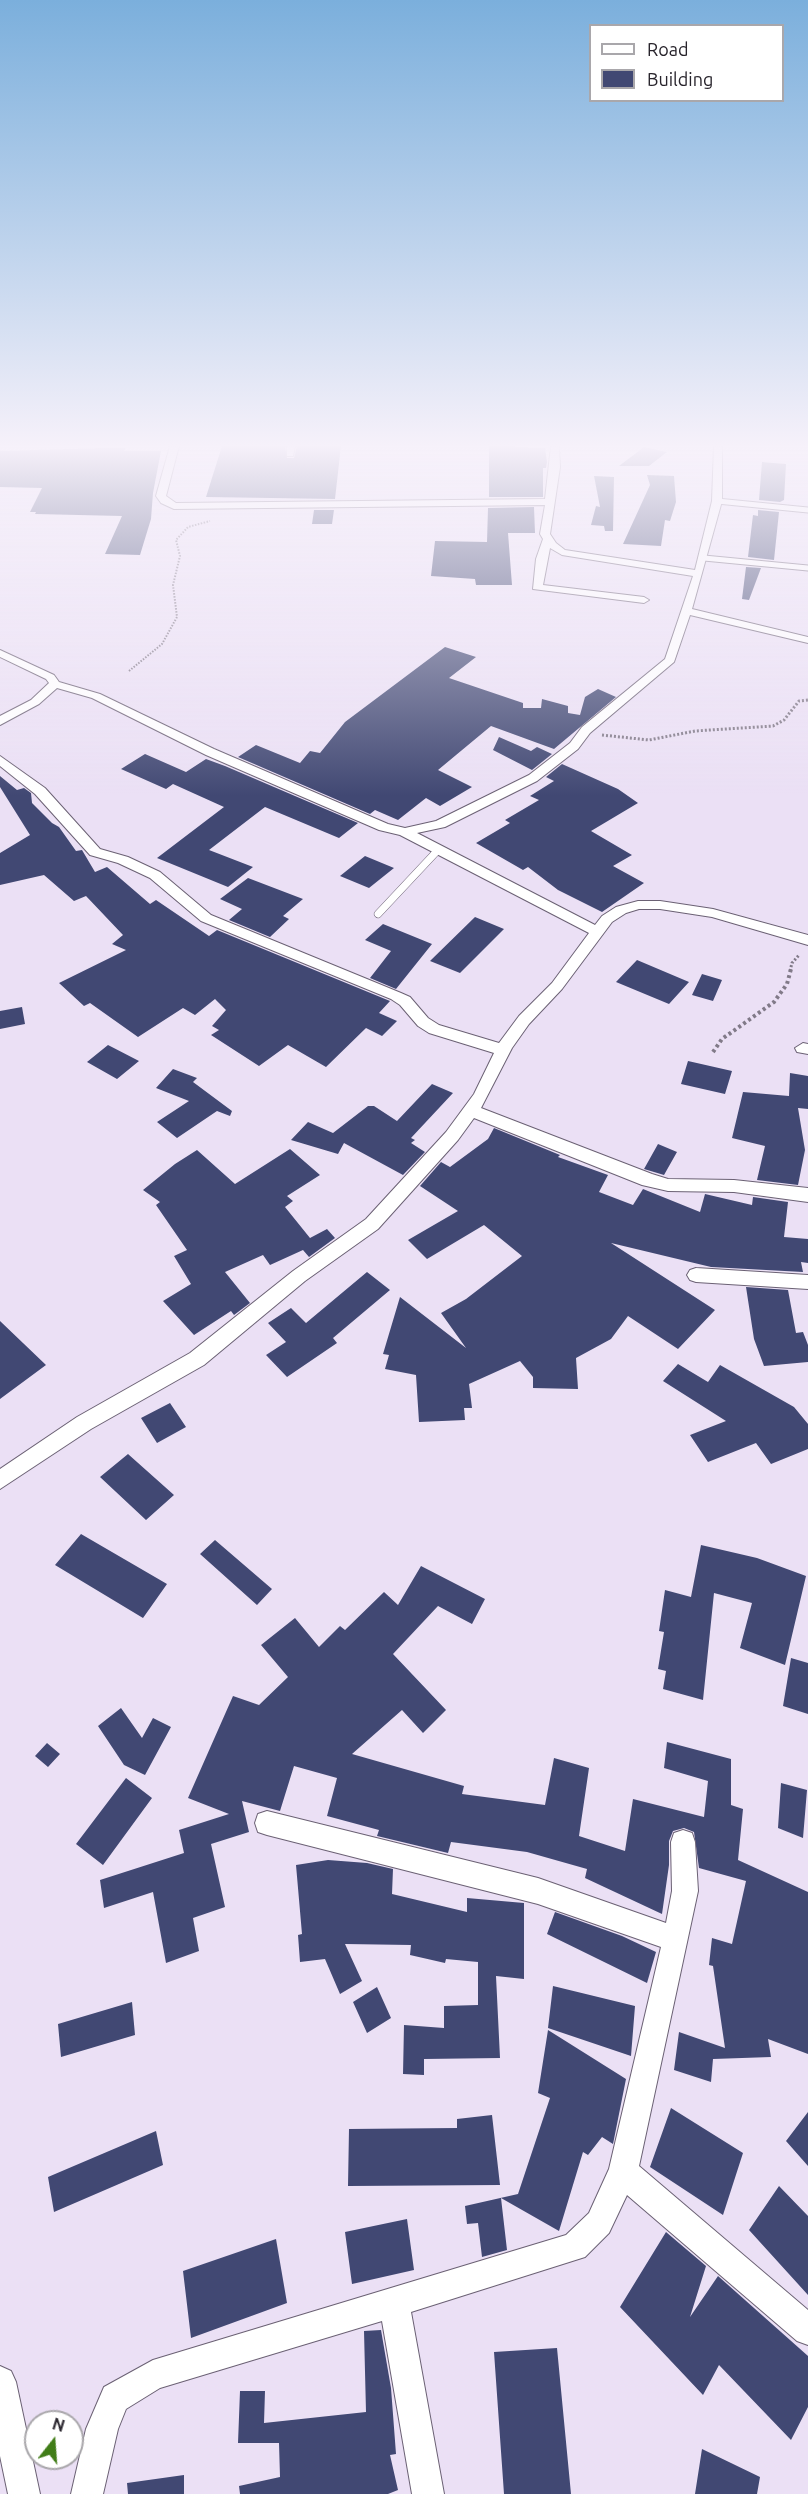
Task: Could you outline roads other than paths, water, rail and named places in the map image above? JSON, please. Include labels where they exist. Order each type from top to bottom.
[{"type":"street","points":[[541,562],[537,587],[644,600]]},
{"type":"street","points":[[627,562],[699,574]]},
{"type":"street","points":[[405,832],[440,824],[534,778],[574,746],[586,730],[670,660],[703,562]]},
{"type":"street","points":[[686,611],[808,640]]},
{"type":"street","points":[[0,654],[50,677],[55,684],[96,696],[210,752],[384,826],[405,832],[596,932]]},
{"type":"street","points":[[0,721],[35,702],[55,684]]},
{"type":"street","points":[[0,760],[40,791],[95,852],[123,860],[155,875],[206,918],[396,996],[405,1001],[423,1022],[434,1029],[503,1050]]},
{"type":"street","points":[[0,1480],[84,1423],[197,1359],[215,1342],[240,1326],[299,1276],[372,1224],[452,1136],[481,1096],[503,1050],[524,1020],[576,962],[607,919],[621,910],[638,905],[660,905],[713,913],[805,946]]},
{"type":"street","points":[[470,1110],[648,1180],[668,1185],[734,1186],[808,1195]]},
{"type":"street","points":[[696,1275],[808,1282]]},
{"type":"street","points":[[267,1823],[538,1891],[676,1939]]},
{"type":"street","points":[[87,2494],[102,2429],[115,2398],[132,2386],[153,2375],[575,2247],[599,2223],[623,2172],[676,1939],[685,1891],[683,1842]]},
{"type":"street","points":[[623,2172],[808,2330]]},
{"type":"street","points":[[394,2301],[428,2494]]},
{"type":"street","points":[[0,2382],[24,2494]]},
{"type":"lane","points":[[750,562],[808,568]]},
{"type":"lane","points":[[378,914],[438,849]]}]
